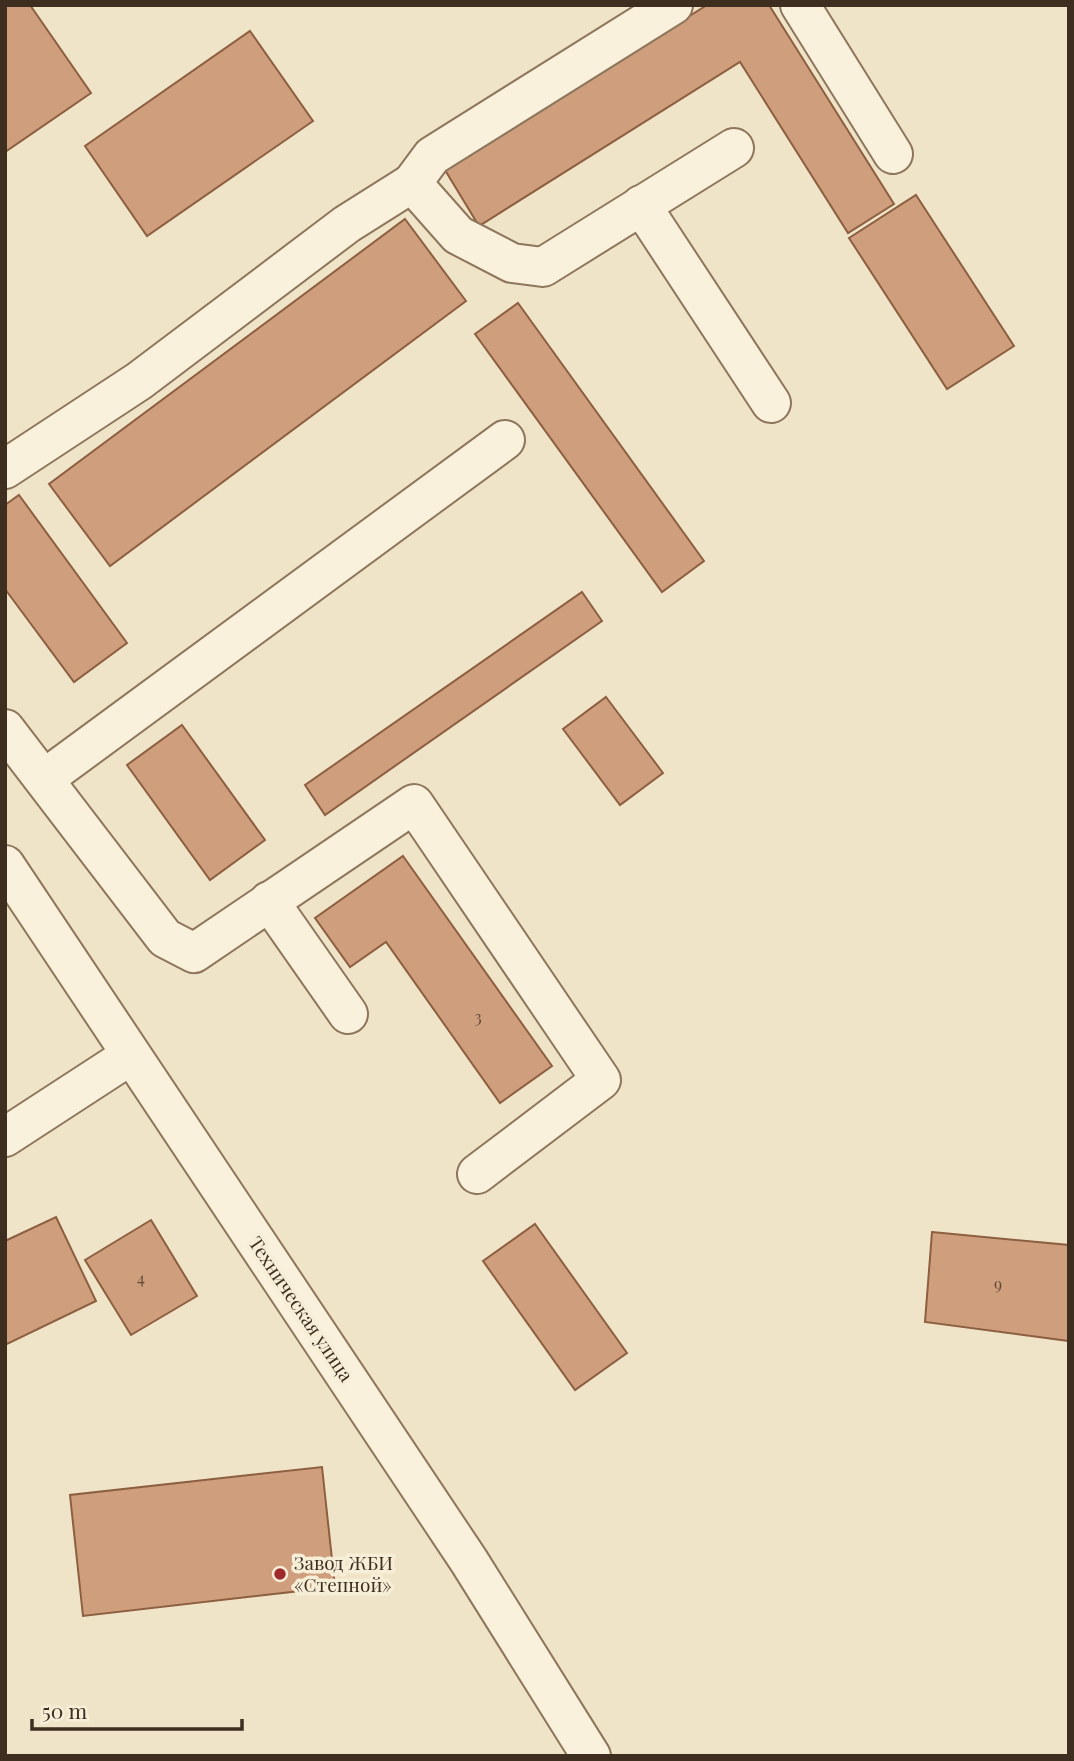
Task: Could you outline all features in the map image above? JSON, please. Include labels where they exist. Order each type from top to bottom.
[{"type":"street","points":[[5,469],[139,381],[347,224],[412,183],[432,156],[673,5]]},
{"type":"street","points":[[800,5],[893,154]]},
{"type":"street","points":[[412,183],[458,235],[512,263],[543,267],[734,148]]},
{"type":"street","points":[[641,205],[771,403]]},
{"type":"street","points":[[44,779],[506,440]]},
{"type":"street","points":[[5,729],[165,938],[194,953],[414,804],[601,1080],[477,1174]]},
{"type":"street","name":"Техническая улица","points":[[5,865],[469,1561],[591,1756]]},
{"type":"street","points":[[269,901],[348,1014]]},
{"type":"street","points":[[5,1137],[131,1055]]},
{"type":"building","points":[[5,5],[30,5],[91,93],[5,152]]},
{"type":"building","points":[[707,5],[769,5],[894,204],[848,233],[740,62],[479,226],[445,170]]},
{"type":"building","points":[[250,31],[313,121],[147,236],[85,146]]},
{"type":"building","points":[[916,195],[1014,346],[947,389],[849,238]]},
{"type":"building","points":[[405,219],[466,301],[110,566],[49,484]]},
{"type":"building","points":[[518,303],[704,561],[662,592],[475,334]]},
{"type":"building","points":[[19,495],[127,643],[74,682],[5,589],[5,505]]},
{"type":"building","points":[[582,592],[602,621],[325,815],[305,785]]},
{"type":"building","points":[[606,697],[663,773],[620,805],[563,729]]},
{"type":"building","points":[[182,725],[265,840],[210,880],[127,765]]},
{"type":"building","points":[[403,856],[552,1066],[500,1103],[386,942],[350,967],[315,918]]},
{"type":"building","points":[[56,1217],[96,1301],[5,1345],[5,1241]]},
{"type":"building","points":[[151,1220],[197,1296],[131,1335],[85,1260]]},
{"type":"building","points":[[535,1224],[627,1353],[575,1390],[483,1261]]},
{"type":"building","points":[[932,1232],[1069,1245],[1069,1341],[925,1322]]},
{"type":"building","points":[[322,1467],[335,1587],[83,1616],[70,1495]]},
{"type":"place","name":"Завод ЖБИ «Степной»","points":[[280,1574]]}]
